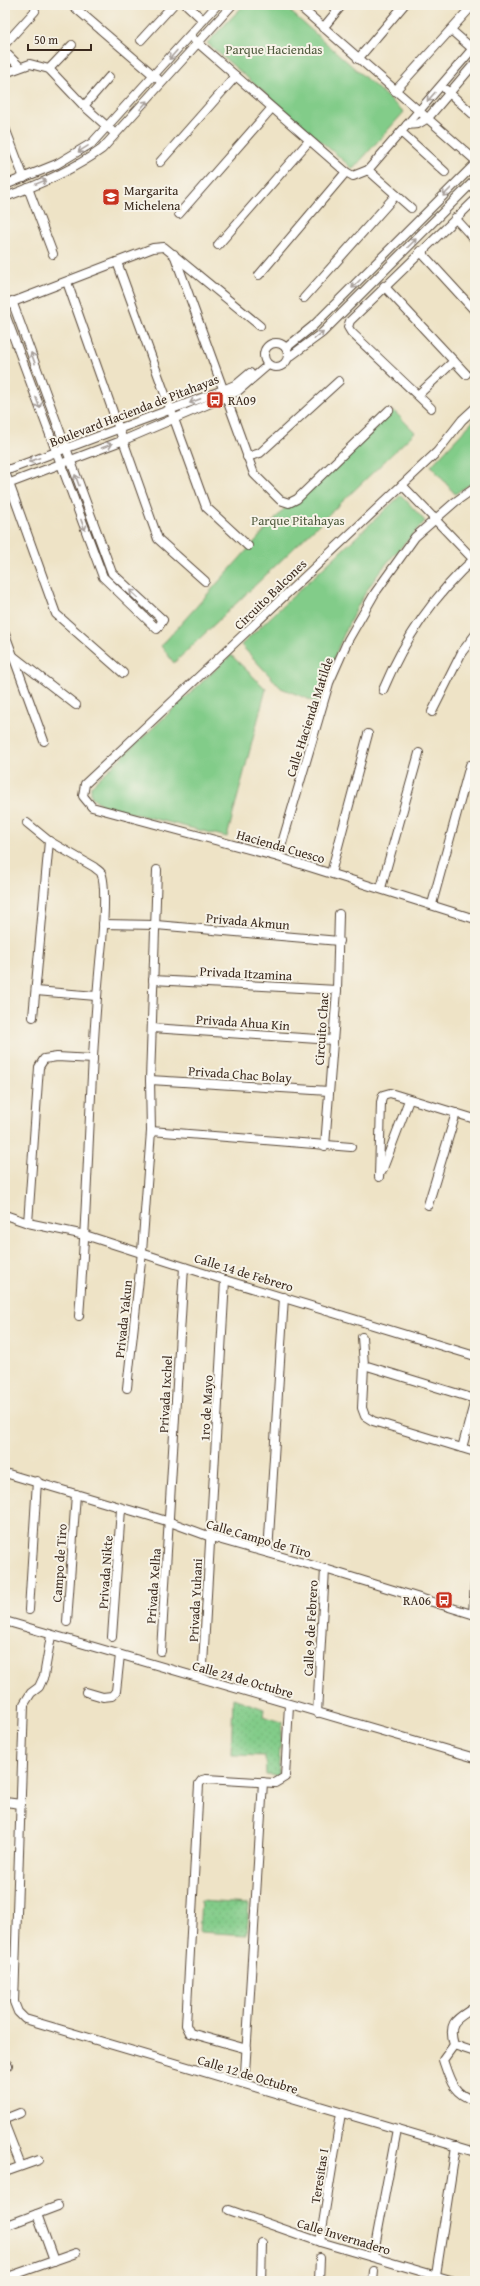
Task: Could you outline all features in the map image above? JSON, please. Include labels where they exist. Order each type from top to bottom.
[{"type":"street","points":[[72,5],[163,83]]},
{"type":"street","points":[[141,40],[173,5]]},
{"type":"street","points":[[187,5],[203,20]]},
{"type":"street","points":[[5,185],[57,164],[83,150],[92,143],[155,76],[217,5]]},
{"type":"street","points":[[5,196],[28,188],[81,163],[102,149],[116,136],[232,5]]},
{"type":"street","points":[[298,5],[475,160]]},
{"type":"street","points":[[323,28],[342,5]]},
{"type":"street","points":[[358,59],[404,5]]},
{"type":"street","points":[[395,91],[473,5]]},
{"type":"street","points":[[5,44],[35,11]]},
{"type":"street","points":[[259,275],[349,174],[368,170],[474,49],[451,30]]},
{"type":"street","points":[[190,36],[271,109],[349,174]]},
{"type":"street","points":[[49,69],[72,45]]},
{"type":"street","points":[[5,52],[20,67]]},
{"type":"street","points":[[407,124],[418,124],[428,118],[475,63]]},
{"type":"street","points":[[5,72],[30,64],[49,69],[84,106],[116,136]]},
{"type":"street","points":[[160,162],[236,76]]},
{"type":"street","points":[[84,106],[109,77]]},
{"type":"street","points":[[441,86],[475,116]]},
{"type":"street","points":[[179,214],[271,109]]},
{"type":"street","points":[[5,128],[24,178]]},
{"type":"street","points":[[401,132],[445,172]]},
{"type":"street","points":[[218,245],[309,141]]},
{"type":"street","points":[[286,348],[313,326],[475,164]]},
{"type":"street","points":[[368,170],[411,208]]},
{"type":"street","points":[[288,358],[286,348],[279,343],[268,346],[264,354],[266,363],[274,368],[282,367],[288,358],[322,333],[475,180]]},
{"type":"street","points":[[28,188],[53,254]]},
{"type":"street","points":[[304,298],[396,195]]},
{"type":"street","points":[[431,408],[350,332],[348,327],[350,321],[384,286],[475,200]]},
{"type":"street","points":[[455,218],[475,240]]},
{"type":"street","points":[[5,314],[103,577],[158,628],[163,620],[112,573],[39,375],[9,303],[153,248],[164,247],[260,326]]},
{"type":"street","points":[[420,251],[475,311]]},
{"type":"street","points":[[174,254],[254,474],[280,500],[289,503],[297,499],[389,410]]},
{"type":"street","points":[[117,262],[173,413],[206,508],[248,546]]},
{"type":"street","points":[[67,282],[120,428],[158,539],[205,581]]},
{"type":"street","points":[[384,286],[466,374]]},
{"type":"street","points":[[418,395],[454,360]]},
{"type":"street","name":"Boulevard Hacienda de Pitahayas","points":[[5,472],[120,428],[173,413],[224,393],[238,391],[266,363]]},
{"type":"street","points":[[29,379],[39,375]]},
{"type":"street","points":[[247,457],[260,453],[339,381]]},
{"type":"street","name":"Circuito Balcones","points":[[83,796],[85,784],[437,452],[462,420],[475,408]]},
{"type":"street","name":"Boulevard Hacienda de Pitahayas","points":[[7,484],[124,440],[173,413]]},
{"type":"street","points":[[5,472],[7,484],[56,614],[123,673]]},
{"type":"street","points":[[383,690],[400,653],[417,625],[440,594],[474,559],[402,485]]},
{"type":"street","name":"Calle Hacienda Matilde","points":[[278,857],[329,683],[348,640],[397,562],[415,537],[475,488]]},
{"type":"street","points":[[94,552],[103,549]]},
{"type":"street","points":[[5,634],[44,741]]},
{"type":"street","points":[[432,712],[462,652],[475,635]]},
{"type":"street","points":[[13,655],[76,705]]},
{"type":"street","points":[[331,873],[368,734]]},
{"type":"street","points":[[381,888],[419,753]]},
{"type":"street","points":[[432,904],[470,765]]},
{"type":"street","name":"Hacienda Cuesco","points":[[83,796],[92,807],[278,857],[432,904],[475,919]]},
{"type":"street","points":[[27,823],[49,840],[101,872],[103,881],[103,924],[96,996],[86,1235],[79,1316]]},
{"type":"street","points":[[33,1017],[49,840]]},
{"type":"street","name":"Privada Yakun","points":[[127,1388],[142,1252],[151,1131],[150,1080],[157,870]]},
{"type":"street","name":"Circuito Chac","points":[[325,1146],[339,942],[339,914]]},
{"type":"street","name":"Privada Akmun","points":[[103,924],[156,925],[339,942]]},
{"type":"street","name":"Privada Itzamina","points":[[153,980],[336,990]]},
{"type":"street","points":[[36,991],[96,996]]},
{"type":"street","name":"Privada Ahua Kin","points":[[152,1028],[333,1040]]},
{"type":"street","points":[[28,1223],[39,1067],[44,1059],[56,1057],[93,1059]]},
{"type":"street","name":"Privada Chac Bolay","points":[[150,1080],[328,1091]]},
{"type":"street","points":[[409,1100],[379,1178],[381,1102],[383,1095],[390,1092],[409,1100],[475,1119]]},
{"type":"street","points":[[428,1205],[456,1113]]},
{"type":"street","points":[[151,1131],[351,1147]]},
{"type":"street","name":"Calle 14 de Febrero","points":[[5,1215],[28,1223],[86,1235],[225,1280],[475,1356]]},
{"type":"street","name":"Privada Ixchel","points":[[170,1522],[184,1267]]},
{"type":"street","name":"1ro de Mayo","points":[[211,1537],[225,1280]]},
{"type":"street","points":[[268,1553],[284,1297]]},
{"type":"street","points":[[362,1337],[364,1365],[362,1408],[365,1416],[373,1421],[475,1452]]},
{"type":"street","points":[[364,1365],[475,1400],[462,1448]]},
{"type":"street","name":"Calle Campo de Tiro","points":[[5,1473],[37,1481],[121,1509],[170,1522],[211,1537],[325,1569],[474,1615]]},
{"type":"street","points":[[29,1610],[37,1481]]},
{"type":"street","name":"Campo de Tiro","points":[[67,1622],[76,1494]]},
{"type":"street","name":"Privada Nikte","points":[[112,1637],[121,1509]]},
{"type":"street","name":"Privada Xelha","points":[[161,1651],[170,1522]]},
{"type":"street","name":"Privada Yuhani","points":[[203,1665],[211,1537]]},
{"type":"street","name":"Calle 9 de Febrero","points":[[317,1713],[325,1569]]},
{"type":"street","points":[[474,1615],[475,1582]]},
{"type":"street","name":"Calle 24 de Octubre","points":[[5,1621],[51,1636],[475,1758]]},
{"type":"street","points":[[5,1959],[15,1963],[24,1704],[31,1693],[39,1687],[44,1676],[51,1636]]},
{"type":"street","points":[[86,1692],[103,1697],[112,1696],[116,1691],[120,1655]]},
{"type":"street","points":[[247,2049],[190,2033],[186,2025],[199,1784],[202,1780],[206,1779],[275,1783],[285,1777],[289,1705]]},
{"type":"street","points":[[245,2072],[263,1782]]},
{"type":"street","points":[[5,1802],[21,1804]]},
{"type":"street","name":"Calle 12 de Octubre","points":[[15,1963],[14,2002],[18,2012],[24,2019],[475,2152]]},
{"type":"street","points":[[454,2045],[450,2033],[454,2022],[460,2015],[475,2007]]},
{"type":"street","points":[[454,2045],[475,2052]]},
{"type":"street","points":[[454,2045],[444,2060],[450,2080],[462,2097],[475,2101]]},
{"type":"street","points":[[5,2119],[20,2113]]},
{"type":"street","name":"Teresitas I","points":[[320,2242],[341,2113]]},
{"type":"street","points":[[5,2125],[21,2166]]},
{"type":"street","points":[[373,2257],[397,2129]]},
{"type":"street","points":[[436,2275],[456,2146]]},
{"type":"street","points":[[5,2172],[39,2160]]},
{"type":"street","points":[[5,2226],[58,2206]]},
{"type":"street","name":"Calle Invernadero","points":[[229,2210],[320,2242],[454,2281]]},
{"type":"street","points":[[37,2214],[54,2261]]},
{"type":"street","points":[[261,2281],[262,2243]]},
{"type":"street","points":[[5,2278],[76,2253]]},
{"type":"street","points":[[319,2281],[320,2258]]},
{"type":"street","points":[[373,2281],[374,2271]]},
{"type":"green space","name":"Parque Haciendas","points":[[244,5],[283,5],[404,112],[353,169],[207,43]]},
{"type":"green space","name":"Parque Pitahayas","points":[[394,411],[415,432],[174,663],[161,646],[284,509]]},
{"type":"green space","points":[[475,419],[475,481],[455,494],[431,466]]},
{"type":"green space","points":[[401,495],[425,521],[382,569],[361,600],[344,633],[318,703],[281,688],[241,645]]},
{"type":"green space","points":[[231,655],[266,689],[227,837],[103,806],[91,796],[91,786]]},
{"type":"green space","points":[[233,1698],[264,1709],[263,1716],[282,1722],[278,1776],[266,1775],[265,1756],[231,1755]]},
{"type":"green space","points":[[201,1901],[249,1904],[247,1935],[199,1932]]},
{"type":"place","name":"Margarita Michelena","points":[[111,197]]},
{"type":"place","name":"RA09","points":[[215,400]]},
{"type":"place","name":"RA06","points":[[444,1600]]}]
